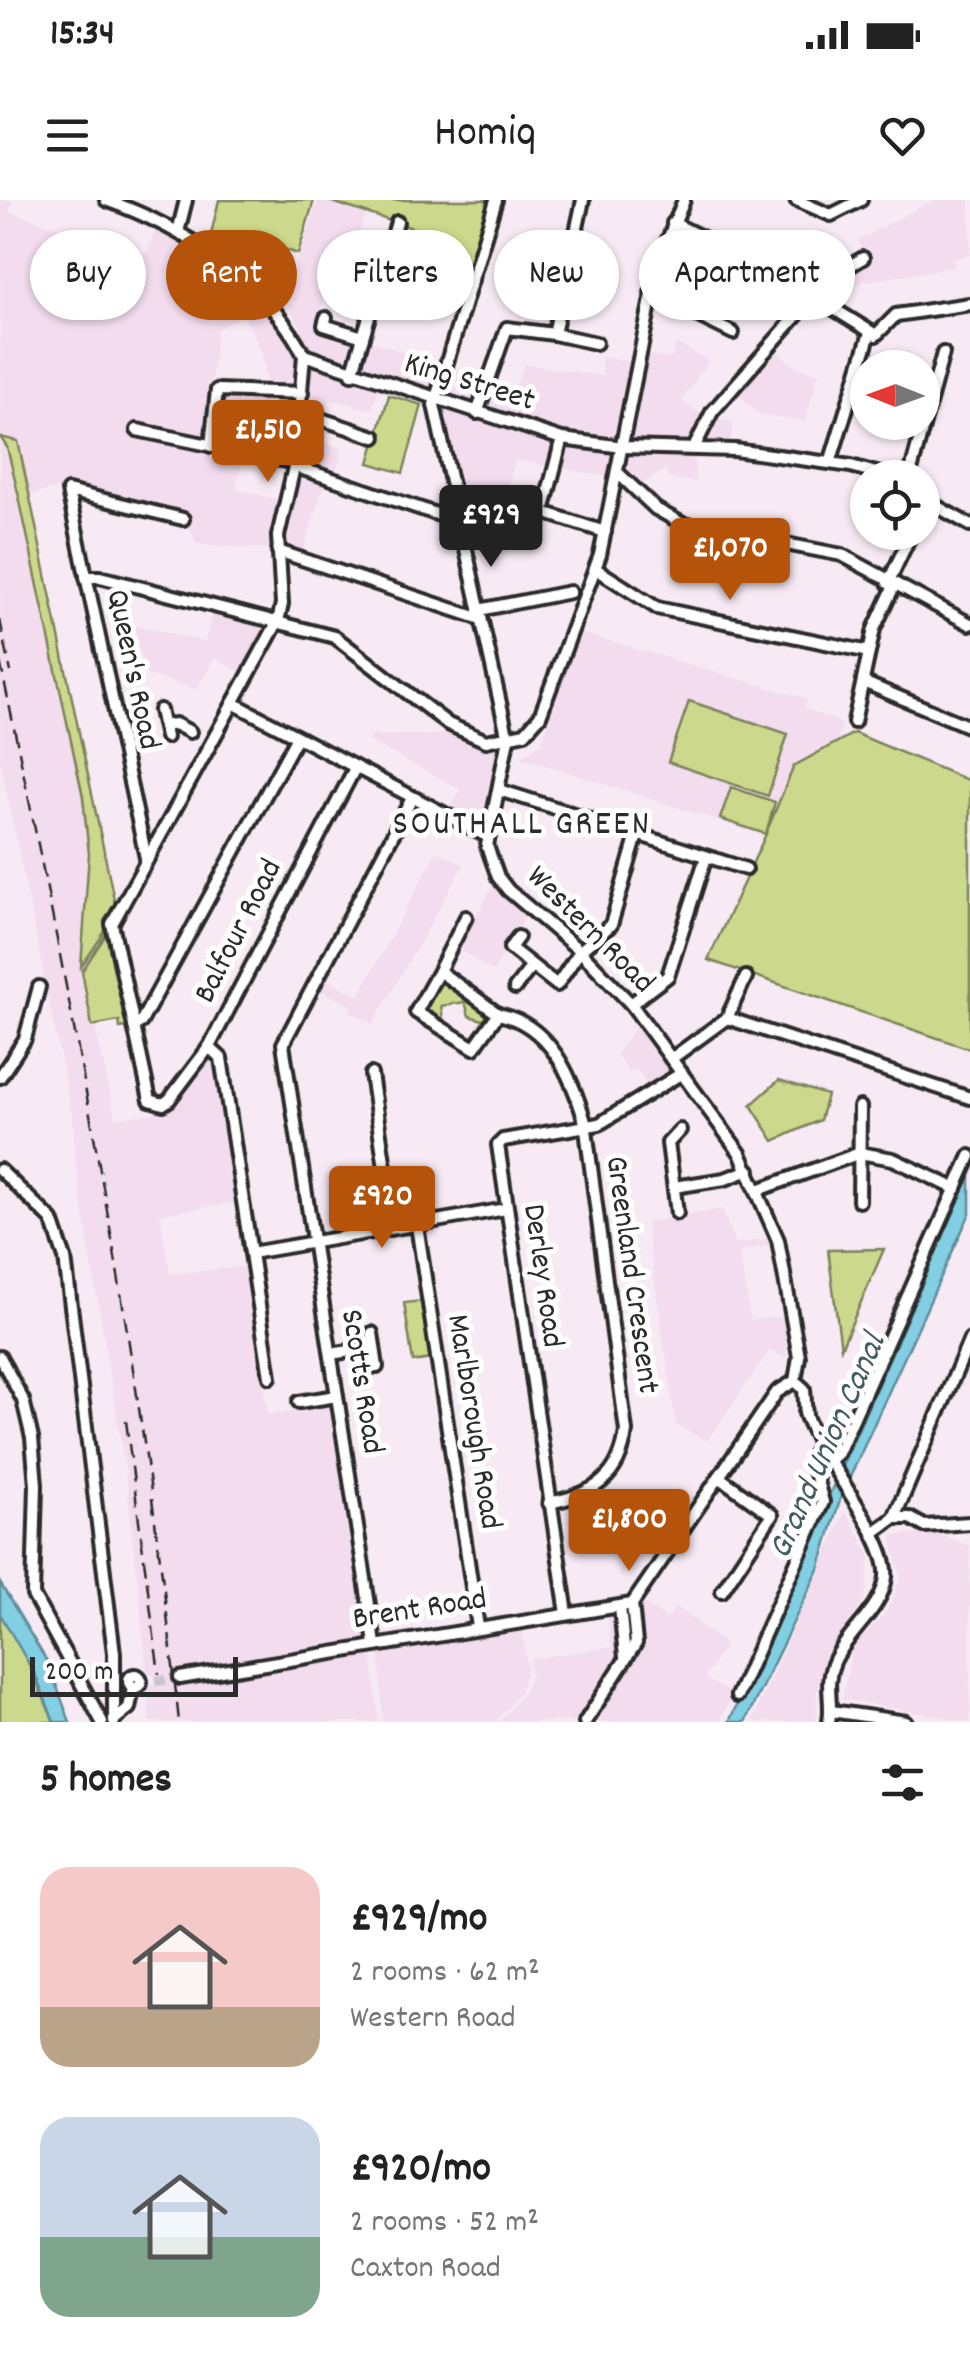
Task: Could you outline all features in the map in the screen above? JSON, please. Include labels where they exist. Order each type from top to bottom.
[{"type":"street","points":[[106,200],[174,230]]},
{"type":"street","points":[[178,230],[186,200]]},
{"type":"street","points":[[234,703],[411,800],[487,836],[508,739],[436,400],[496,200]]},
{"type":"street","points":[[554,334],[582,200]]},
{"type":"street","points":[[672,230],[684,200]]},
{"type":"street","points":[[796,200],[831,215],[861,200]]},
{"type":"street","points":[[352,374],[397,222]]},
{"type":"street","points":[[674,223],[687,230]]},
{"type":"street","points":[[855,263],[864,258]]},
{"type":"street","points":[[830,463],[875,333],[896,315],[970,304]]},
{"type":"street","points":[[282,320],[304,355],[294,465],[278,551],[282,604],[278,621],[234,703],[206,741],[112,924],[134,1026],[141,1022],[296,739]]},
{"type":"street","points":[[326,320],[324,326],[363,337]]},
{"type":"street","points":[[86,577],[278,621],[345,642],[456,730],[486,741],[508,739],[536,724],[596,568],[646,320]]},
{"type":"street","points":[[708,320],[733,332]]},
{"type":"street","points":[[694,448],[712,412],[802,320]]},
{"type":"street","points":[[853,320],[875,333]]},
{"type":"street","points":[[477,413],[507,328],[596,343]]},
{"type":"street","points":[[914,460],[943,353]]},
{"type":"street","name":"King Street","points":[[304,355],[352,374],[562,439],[622,447],[694,448],[850,468]]},
{"type":"street","points":[[211,446],[217,390],[225,386],[302,392]]},
{"type":"street","points":[[300,412],[375,437]]},
{"type":"street","points":[[137,430],[294,465],[460,522]]},
{"type":"street","points":[[562,439],[544,512],[605,532]]},
{"type":"street","points":[[618,473],[669,517],[693,528],[834,553],[970,624]]},
{"type":"street","points":[[614,490],[636,489]]},
{"type":"street","name":"Queen's Road","points":[[146,859],[68,491],[183,519]]},
{"type":"street","points":[[940,509],[968,519]]},
{"type":"street","points":[[854,722],[874,628],[905,550]]},
{"type":"street","points":[[278,551],[480,614],[570,592]]},
{"type":"street","points":[[596,568],[656,608],[869,652]]},
{"type":"street","points":[[862,682],[970,727]]},
{"type":"street","points":[[160,710],[165,732],[175,724],[190,732]]},
{"type":"street","name":"Balfour Road","points":[[134,1026],[146,1093],[156,1103],[169,1100],[209,1047],[354,770]]},
{"type":"street","points":[[499,790],[746,869]]},
{"type":"street","name":"Scotts Road","points":[[375,1644],[283,1044],[411,800]]},
{"type":"street","points":[[518,937],[510,948],[557,985],[580,950],[611,925],[637,835]]},
{"type":"street","name":"Western Road","points":[[487,836],[492,863],[508,890],[580,950],[631,1004],[732,1140],[758,1190],[786,1276],[800,1366],[795,1381],[804,1389],[806,1416],[818,1448],[882,1548],[886,1580],[876,1604],[833,1664],[826,1689],[830,1716]]},
{"type":"street","points":[[631,1004],[668,976],[706,857]]},
{"type":"street","points":[[439,971],[498,1014],[474,1048],[421,1019],[418,1004],[466,918]]},
{"type":"street","points":[[516,988],[532,966]]},
{"type":"street","points":[[671,1060],[726,1018],[746,977]]},
{"type":"street","points":[[0,1077],[25,1039],[40,987]]},
{"type":"street","name":"Greenland Crescent","points":[[498,1014],[529,1025],[572,1081],[584,1127],[626,1431],[620,1463],[610,1477],[575,1498],[549,1503]]},
{"type":"street","points":[[726,1018],[970,1098]]},
{"type":"street","points":[[209,1047],[221,1058],[270,1377]]},
{"type":"street","name":"Derley Road","points":[[567,1614],[506,1210],[500,1142],[584,1127],[616,1114],[682,1073]]},
{"type":"street","points":[[371,1074],[394,1228]]},
{"type":"street","points":[[859,1201],[860,1107]]},
{"type":"street","points":[[677,1213],[668,1143],[680,1130]]},
{"type":"street","points":[[758,1190],[860,1153],[893,1159],[956,1189]]},
{"type":"street","points":[[830,1468],[970,1156]]},
{"type":"street","points":[[0,1170],[52,1220],[65,1258],[112,1643],[110,1721]]},
{"type":"street","points":[[674,1187],[724,1179],[749,1170]]},
{"type":"street","points":[[251,1253],[506,1210]]},
{"type":"street","name":"Marlborough Road","points":[[417,1224],[478,1627]]},
{"type":"street","points":[[372,1333],[377,1367]]},
{"type":"street","points":[[873,1533],[894,1518],[970,1339]]},
{"type":"street","points":[[331,1354],[374,1348]]},
{"type":"street","points":[[0,1357],[23,1400],[32,1438],[36,1485],[33,1596],[110,1721]]},
{"type":"street","points":[[585,1722],[638,1635],[626,1605],[777,1392],[795,1381]]},
{"type":"street","points":[[298,1402],[337,1396]]},
{"type":"street","points":[[737,1696],[823,1502],[812,1460],[818,1448]]},
{"type":"street","points":[[719,1477],[772,1516],[722,1591]]},
{"type":"street","points":[[894,1518],[910,1518],[924,1526],[970,1523]]},
{"type":"street","name":"Brent Road","points":[[180,1678],[626,1605]]},
{"type":"street","points":[[110,1721],[130,1708],[135,1682],[112,1643]]},
{"type":"street","points":[[135,1682],[156,1681]]},
{"type":"street","points":[[830,1716],[906,1722]]},
{"type":"shaded area","points":[[0,200],[12,200],[9,211],[66,230],[30,230],[30,320],[146,320],[146,252],[157,228],[166,234],[166,320],[233,320],[217,330],[210,392],[268,387],[262,353],[246,320],[274,320],[286,336],[301,326],[297,320],[297,263],[318,200],[366,212],[360,230],[317,230],[317,320],[329,332],[358,337],[515,389],[524,364],[603,376],[601,357],[638,362],[641,354],[671,359],[676,343],[709,361],[682,400],[704,417],[733,422],[730,449],[695,450],[695,483],[667,477],[667,468],[644,483],[515,460],[501,512],[465,518],[435,401],[380,384],[372,410],[330,399],[325,420],[332,422],[325,443],[342,448],[334,481],[326,479],[300,561],[283,557],[280,533],[298,462],[244,451],[236,489],[280,500],[271,549],[197,544],[180,509],[78,484],[29,495],[17,439],[0,434]]},
{"type":"shaded area","points":[[934,200],[970,200],[970,255],[953,259],[954,267],[855,283],[855,265],[867,259],[858,240]]},
{"type":"shaded area","points":[[778,352],[794,366],[819,373],[805,421],[760,415],[738,394]]},
{"type":"shaded area","points":[[0,442],[7,447],[19,497],[83,797],[89,854],[81,967],[116,1118],[161,1112],[208,1051],[219,1061],[241,1202],[160,1214],[170,1274],[251,1266],[268,1378],[263,1379],[268,1414],[334,1406],[367,1640],[186,1672],[371,1651],[379,1722],[150,1722],[147,1686],[156,1684],[155,1676],[147,1671],[125,1468],[75,1160],[74,1125],[0,759]]},
{"type":"shaded area","points":[[213,611],[266,624],[242,672],[214,658],[197,690],[145,674],[134,625],[205,642]]},
{"type":"shaded area","points":[[579,632],[807,699],[805,708],[842,724],[835,745],[794,766],[766,836],[520,757],[541,744]]},
{"type":"shaded area","points":[[454,734],[511,754],[488,831],[449,812],[460,789],[369,741],[370,736]]},
{"type":"shaded area","points":[[437,851],[464,865],[373,1024],[350,1011],[352,1006],[316,988],[322,977],[359,996]]},
{"type":"shaded area","points":[[493,885],[526,915],[493,972],[458,948]]},
{"type":"shaded area","points":[[638,1023],[673,1071],[648,1087],[638,1069],[629,1073],[616,1054]]},
{"type":"shaded area","points":[[722,1209],[735,1244],[769,1238],[771,1245],[739,1252],[751,1320],[784,1316],[786,1357],[769,1351],[707,1441],[676,1425],[646,1222]]},
{"type":"shaded area","points":[[845,1511],[870,1555],[866,1596],[830,1655],[817,1692],[817,1722],[751,1722]]},
{"type":"shaded area","points":[[935,1533],[970,1546],[970,1722],[842,1699],[852,1649],[887,1611],[901,1578],[891,1535]]},
{"type":"shaded area","points":[[640,1600],[667,1620],[676,1606],[725,1644],[705,1678],[733,1695],[719,1722],[499,1722],[523,1693],[531,1675],[530,1659],[611,1647],[606,1606]]},
{"type":"shaded area","points":[[522,1631],[527,1668],[520,1692],[496,1722],[383,1722],[379,1651]]},
{"type":"green space","points":[[219,200],[314,200],[298,254],[297,230],[212,230]]},
{"type":"green space","points":[[326,200],[488,200],[474,246],[474,230],[419,230]]},
{"type":"green space","points":[[389,395],[422,405],[403,473],[369,463]]},
{"type":"green space","points":[[0,437],[18,441],[115,904],[104,921],[106,930],[81,967],[89,854],[83,797],[19,497],[7,447]]},
{"type":"green space","points":[[689,701],[788,734],[768,796],[668,762]]},
{"type":"green space","points":[[854,733],[970,781],[970,1049],[708,960],[766,834],[720,819],[731,787],[775,802],[766,833],[794,766]]},
{"type":"green space","points":[[107,933],[126,1027],[120,1028],[119,1021],[92,1026],[82,971]]},
{"type":"green space","points":[[441,977],[491,1016],[489,1022],[469,1016],[465,1002],[441,1006],[445,1031],[428,1010],[432,990]]},
{"type":"green space","points":[[779,1080],[827,1095],[820,1120],[774,1141],[751,1105]]},
{"type":"green space","points":[[884,1249],[841,1348],[828,1250]]},
{"type":"green space","points":[[422,1301],[431,1359],[413,1362],[404,1303]]},
{"type":"green space","points":[[0,1612],[25,1655],[54,1722],[0,1722]]},
{"type":"water","points":[[970,1176],[970,1213],[841,1497],[819,1569],[745,1722],[729,1722]]},
{"type":"water","points":[[0,1583],[48,1663],[70,1722],[54,1722],[36,1676],[0,1614]]},
{"type":"tunnel","points":[[156,1681],[180,1678]]},
{"type":"railway","points":[[0,620],[11,672]]},
{"type":"railway","points":[[0,661],[54,924],[126,1322],[179,1722]]},
{"type":"railway","points":[[126,1421],[159,1674]]},
{"type":"district","name":"SOUTHALL GREEN","points":[[522,826]]},
{"type":"water label","name":"Grand Union Canal","points":[[829,1447]]}]
